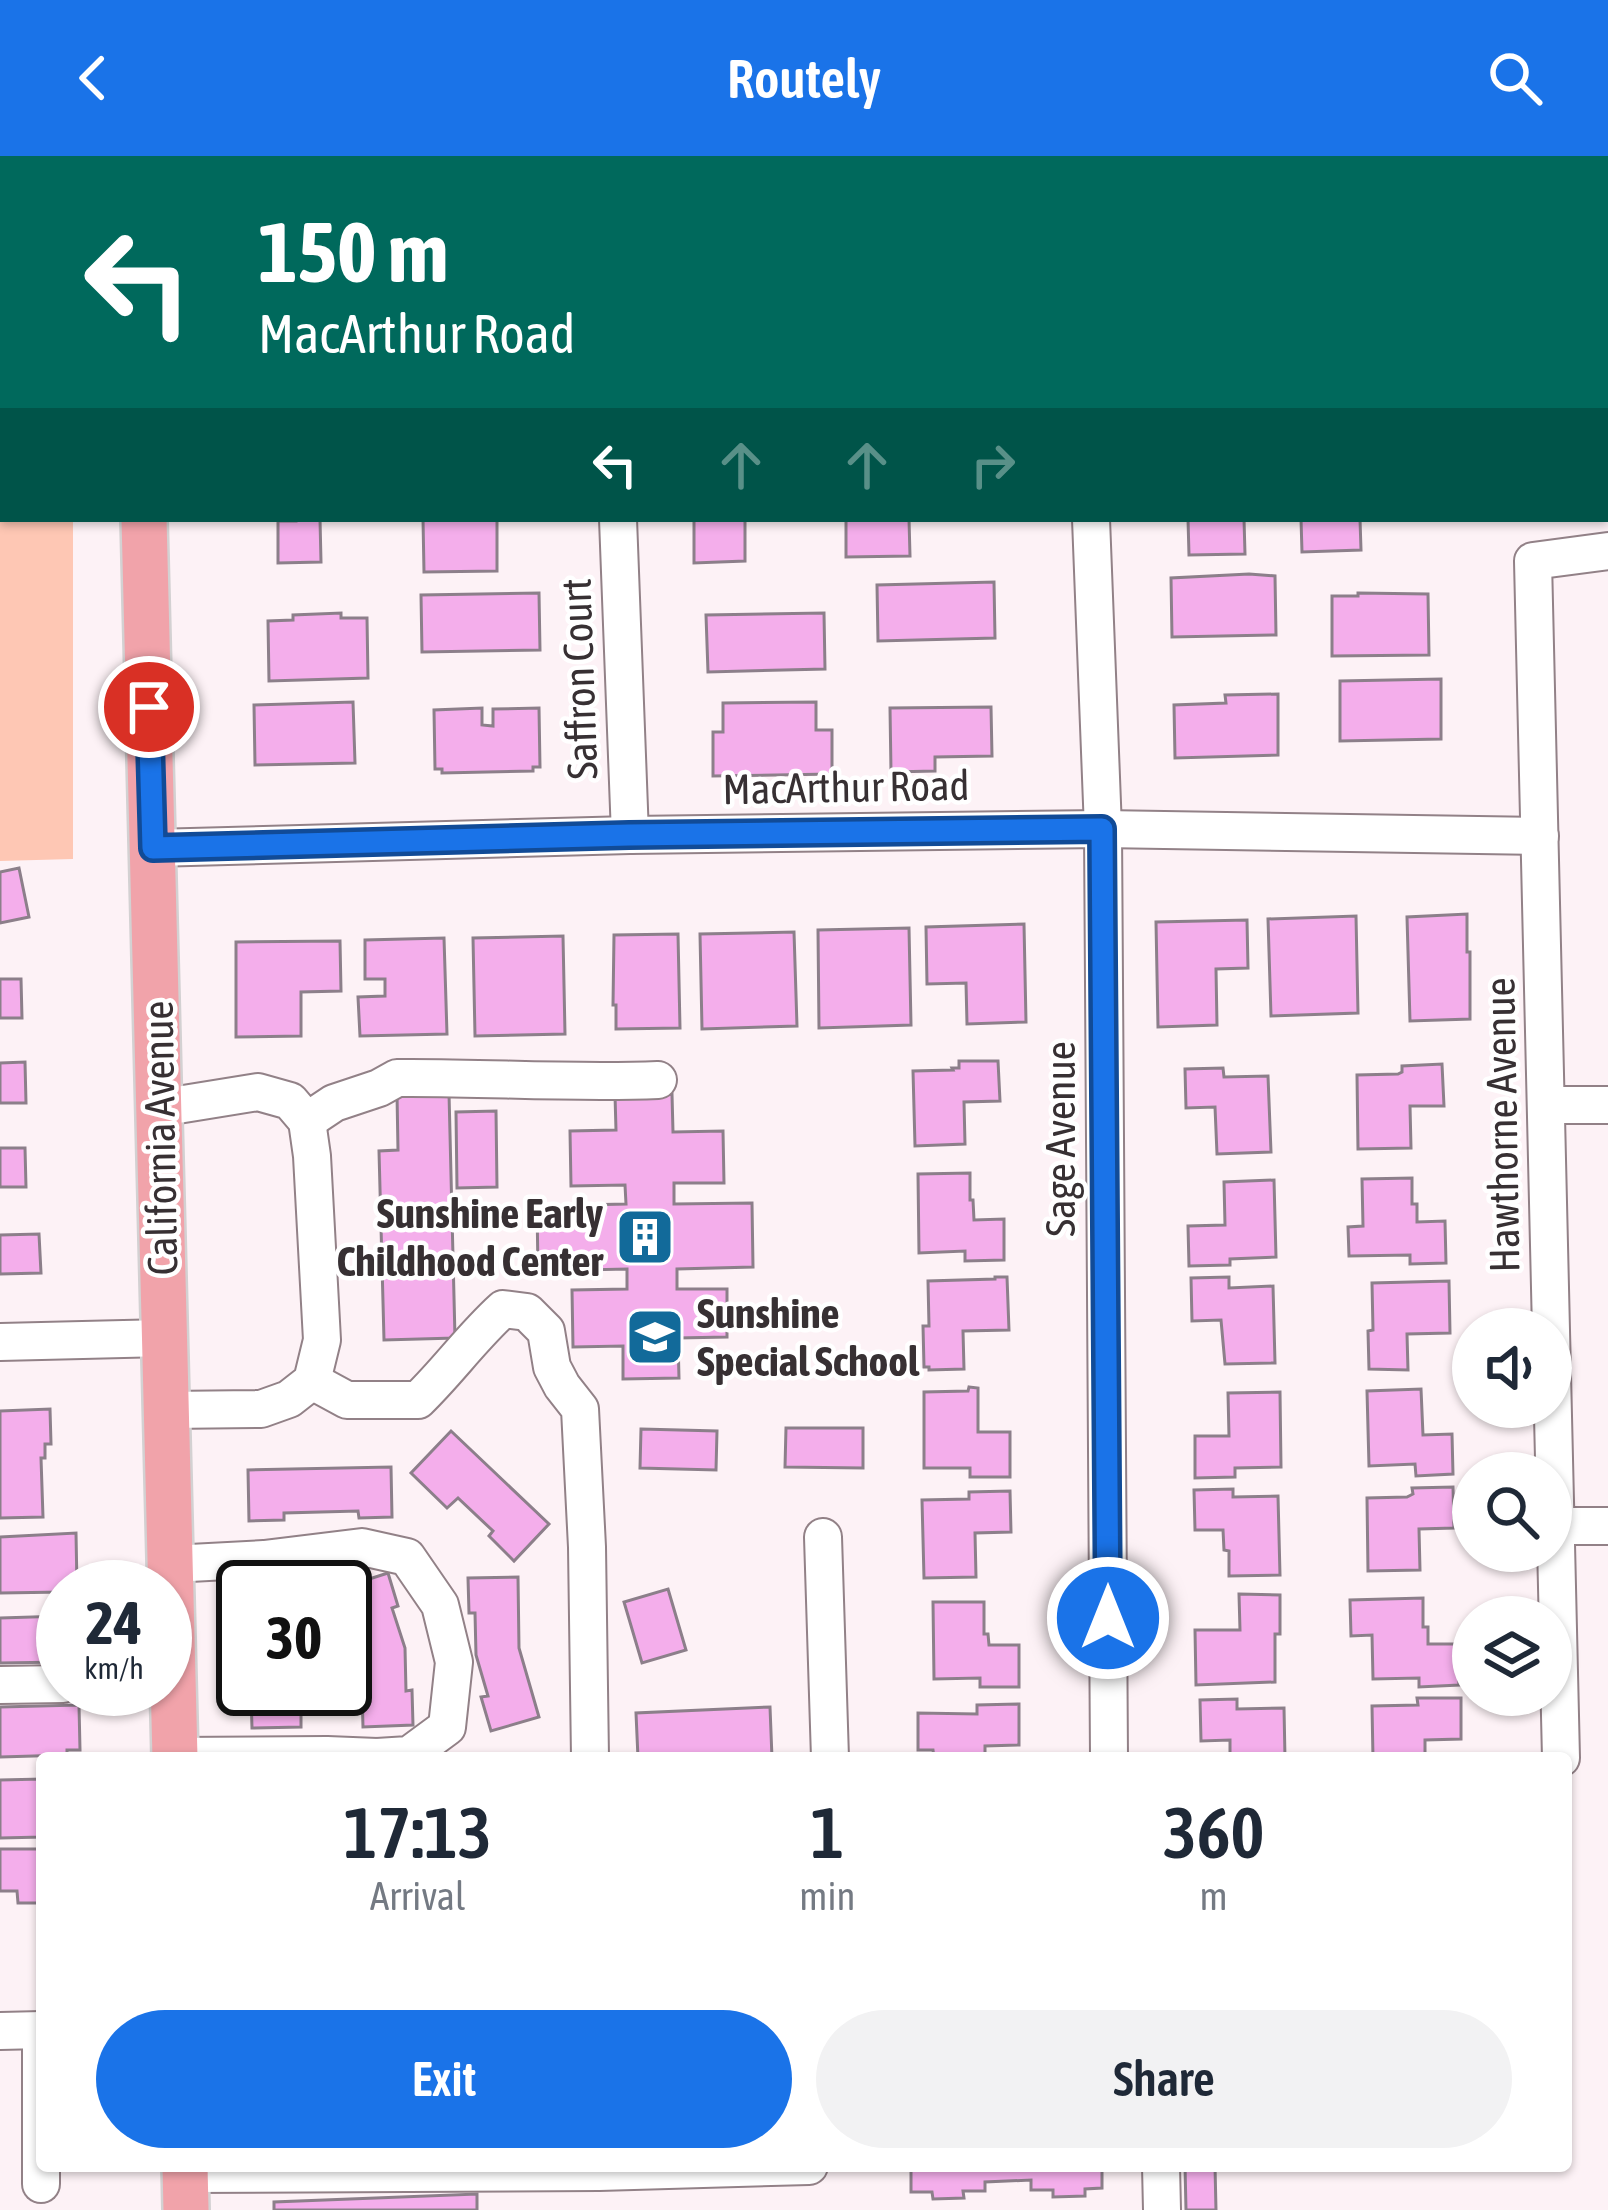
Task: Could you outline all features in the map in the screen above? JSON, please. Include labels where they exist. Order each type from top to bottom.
[{"type":"main road","name":"California Avenue","points":[[144,522],[171,1560]]},
{"type":"main road","name":"California Avenue","points":[[172,1716],[175,1752]]},
{"type":"street","name":"Saffron Court","points":[[618,522],[629,835]]},
{"type":"street","name":"Sage Avenue","points":[[1091,522],[1102,829],[1108,1752]]},
{"type":"street","name":"Hawthorne Avenue","points":[[1554,1452],[1533,561],[1608,551]]},
{"type":"street","name":"MacArthur Road","points":[[153,848],[1102,829],[1540,836]]},
{"type":"street","points":[[308,1121],[334,1103],[398,1078],[658,1080]]},
{"type":"street","points":[[159,1108],[258,1092],[290,1101],[308,1121],[322,1340],[312,1381],[289,1400],[261,1409],[166,1410]]},
{"type":"street","points":[[1547,1105],[1608,1105]]},
{"type":"street","points":[[312,1381],[347,1400],[418,1400],[503,1309],[526,1312],[546,1331],[552,1367],[580,1409],[590,1752]]},
{"type":"street","points":[[0,1342],[165,1338]]},
{"type":"street","points":[[1572,1526],[1608,1526]]},
{"type":"street","points":[[823,1538],[830,1752]]},
{"type":"street","points":[[192,1563],[362,1547],[407,1557],[440,1604],[454,1662],[447,1726],[414,1752]]},
{"type":"street","name":"Hawthorne Avenue","points":[[1556,1572],[1561,1752]]},
{"type":"street","points":[[0,1684],[36,1684]]},
{"type":"street","points":[[0,2031],[36,2030]]},
{"type":"street","points":[[41,2172],[41,2184]]},
{"type":"street","points":[[186,2183],[565,2172]]},
{"type":"street","points":[[1161,2172],[1162,2210]]},
{"type":"shaded area","points":[[0,522],[73,522],[73,859],[0,861]]},
{"type":"building","points":[[278,522],[320,522],[321,562],[278,563]]},
{"type":"building","points":[[423,522],[497,522],[497,571],[424,572]]},
{"type":"building","points":[[694,522],[745,522],[745,561],[694,563]]},
{"type":"building","points":[[846,522],[909,522],[910,556],[846,557]]},
{"type":"building","points":[[1188,522],[1244,522],[1245,554],[1189,555]]},
{"type":"building","points":[[1301,522],[1360,522],[1361,550],[1302,552]]},
{"type":"building","points":[[1275,576],[1276,635],[1172,637],[1171,578]]},
{"type":"building","points":[[994,582],[995,638],[878,641],[877,585]]},
{"type":"building","points":[[539,593],[540,650],[422,652],[421,595]]},
{"type":"building","points":[[1428,594],[1429,655],[1332,656],[1332,596]]},
{"type":"building","points":[[341,613],[341,618],[367,618],[368,678],[269,681],[268,621]]},
{"type":"building","points":[[824,613],[825,669],[708,672],[706,615]]},
{"type":"building","points":[[1441,679],[1441,739],[1340,741],[1340,681]]},
{"type":"building","points":[[1278,694],[1278,755],[1175,758],[1174,705],[1226,703],[1225,695]]},
{"type":"building","points":[[353,702],[355,763],[255,765],[254,705]]},
{"type":"building","points":[[816,702],[816,730],[832,730],[832,774],[713,776],[713,732],[723,732],[723,703]]},
{"type":"building","points":[[991,707],[992,756],[935,757],[935,771],[891,772],[890,708]]},
{"type":"building","points":[[482,708],[482,725],[493,726],[493,709],[539,708],[540,767],[442,773],[435,769],[434,710]]},
{"type":"building","points":[[19,868],[29,917],[0,923],[0,872]]},
{"type":"building","points":[[1467,914],[1470,1019],[1410,1021],[1407,917]]},
{"type":"building","points":[[1356,916],[1358,1013],[1271,1016],[1268,919]]},
{"type":"building","points":[[1247,920],[1248,968],[1216,969],[1217,1025],[1158,1027],[1156,922]]},
{"type":"building","points":[[1024,924],[1026,1022],[967,1024],[966,983],[927,984],[926,927]]},
{"type":"building","points":[[909,928],[911,1025],[819,1028],[818,930]]},
{"type":"building","points":[[794,932],[797,1026],[702,1029],[700,934]]},
{"type":"building","points":[[678,934],[680,1028],[616,1029],[614,935]]},
{"type":"building","points":[[563,936],[565,1034],[475,1036],[473,938]]},
{"type":"building","points":[[444,938],[447,1034],[360,1036],[358,997],[385,996],[385,979],[365,979],[365,940]]},
{"type":"building","points":[[340,941],[341,991],[301,992],[301,1036],[236,1037],[236,942]]},
{"type":"building","points":[[0,979],[21,979],[22,1018],[0,1018]]},
{"type":"building","points":[[959,1061],[998,1061],[1000,1101],[964,1102],[965,1144],[915,1146],[913,1071],[953,1070],[959,1068]]},
{"type":"building","points":[[25,1062],[26,1103],[0,1103],[0,1063]]},
{"type":"building","points":[[1442,1064],[1444,1106],[1410,1106],[1411,1148],[1358,1149],[1357,1075],[1398,1074],[1402,1066]]},
{"type":"building","points":[[1223,1068],[1224,1077],[1268,1076],[1271,1152],[1217,1154],[1215,1107],[1186,1108],[1185,1069]]},
{"type":"building","name":"Sunshine Early Childhood Center","points":[[449,1093],[455,1338],[384,1340],[379,1151],[398,1150],[397,1094]]},
{"type":"building","name":"Sunshine Early Childhood Center","points":[[672,1094],[673,1132],[723,1131],[724,1183],[674,1183],[674,1204],[752,1203],[753,1267],[677,1269],[677,1289],[727,1289],[727,1337],[678,1338],[679,1378],[623,1379],[623,1346],[573,1347],[572,1290],[627,1289],[627,1269],[538,1271],[537,1206],[626,1204],[625,1185],[571,1186],[570,1131],[616,1130],[615,1095]]},
{"type":"building","name":"Sunshine Early Childhood Center","points":[[496,1111],[497,1187],[457,1188],[456,1112]]},
{"type":"building","points":[[0,1148],[25,1148],[26,1187],[0,1187]]},
{"type":"building","points":[[970,1173],[974,1220],[1004,1219],[1004,1260],[965,1261],[965,1251],[919,1253],[918,1174]]},
{"type":"building","points":[[1412,1178],[1417,1222],[1445,1221],[1446,1263],[1410,1264],[1410,1255],[1349,1256],[1348,1227],[1363,1226],[1362,1179]]},
{"type":"building","points":[[1274,1180],[1276,1257],[1189,1266],[1188,1226],[1225,1225],[1224,1182]]},
{"type":"building","points":[[39,1234],[41,1273],[0,1274],[0,1235]]},
{"type":"building","points":[[1007,1277],[1009,1330],[963,1331],[964,1369],[924,1367],[928,1281]]},
{"type":"building","points":[[1229,1277],[1229,1288],[1273,1286],[1275,1363],[1225,1364],[1221,1320],[1192,1321],[1191,1278]]},
{"type":"building","points":[[1449,1281],[1450,1333],[1407,1334],[1408,1370],[1369,1369],[1372,1283]]},
{"type":"building","points":[[978,1388],[978,1432],[1010,1432],[1010,1477],[970,1477],[970,1468],[924,1468],[924,1392],[968,1391]]},
{"type":"building","points":[[1421,1389],[1423,1435],[1452,1434],[1452,1474],[1416,1476],[1415,1464],[1369,1466],[1367,1391]]},
{"type":"building","points":[[1280,1392],[1281,1467],[1235,1468],[1235,1477],[1195,1478],[1195,1436],[1229,1436],[1228,1393]]},
{"type":"building","points":[[50,1409],[51,1444],[45,1444],[45,1458],[41,1458],[43,1517],[0,1518],[0,1411]]},
{"type":"building","points":[[786,1428],[863,1428],[863,1468],[785,1467]]},
{"type":"building","points":[[641,1429],[717,1431],[716,1470],[640,1468]]},
{"type":"building","points":[[451,1431],[549,1524],[514,1561],[489,1536],[493,1531],[458,1498],[447,1508],[411,1473]]},
{"type":"building","points":[[391,1467],[392,1517],[359,1518],[358,1511],[284,1513],[284,1520],[249,1521],[248,1470]]},
{"type":"building","points":[[1452,1487],[1452,1528],[1419,1529],[1420,1570],[1368,1571],[1367,1498],[1407,1497],[1413,1494],[1412,1488]]},
{"type":"building","points":[[1233,1489],[1233,1497],[1278,1496],[1280,1575],[1229,1576],[1223,1530],[1195,1530],[1194,1490]]},
{"type":"building","points":[[1010,1491],[1011,1532],[975,1533],[976,1577],[924,1578],[922,1500],[969,1499],[969,1492]]},
{"type":"building","points":[[76,1533],[76,1560],[36,1560],[36,1592],[0,1593],[0,1537]]},
{"type":"building","points":[[388,1573],[398,1606],[392,1608],[405,1648],[413,1725],[363,1727],[363,1716],[372,1716],[372,1578]]},
{"type":"building","points":[[518,1577],[519,1648],[539,1717],[491,1731],[481,1697],[488,1696],[476,1655],[468,1578]]},
{"type":"building","points":[[668,1589],[686,1650],[642,1663],[624,1602]]},
{"type":"building","points":[[1239,1594],[1280,1595],[1275,1682],[1196,1685],[1195,1630],[1240,1630]]},
{"type":"building","points":[[1423,1598],[1428,1644],[1452,1644],[1452,1685],[1419,1687],[1419,1678],[1373,1679],[1372,1635],[1351,1636],[1350,1600]]},
{"type":"building","points":[[933,1602],[984,1602],[984,1634],[988,1634],[989,1645],[1019,1645],[1019,1687],[980,1687],[980,1678],[934,1679]]},
{"type":"building","points":[[36,1617],[36,1662],[0,1663],[0,1618]]},
{"type":"building","points":[[1452,1698],[1452,1716],[1461,1716],[1461,1739],[1425,1740],[1425,1752],[1373,1752],[1372,1706]]},
{"type":"building","points":[[1237,1699],[1237,1709],[1284,1708],[1285,1752],[1230,1752],[1230,1740],[1201,1741],[1200,1700]]},
{"type":"building","points":[[1019,1704],[1019,1745],[985,1746],[985,1752],[918,1750],[918,1713],[977,1714],[977,1705]]},
{"type":"building","points":[[36,1706],[36,1716],[79,1716],[80,1750],[0,1757],[0,1707]]},
{"type":"building","points":[[770,1707],[772,1752],[638,1752],[636,1713]]},
{"type":"building","points":[[252,1716],[301,1716],[301,1727],[252,1728]]},
{"type":"building","points":[[36,1779],[36,1837],[0,1838],[0,1780]]},
{"type":"building","points":[[0,1849],[36,1849],[36,1903],[18,1903],[17,1891],[0,1891]]},
{"type":"building","points":[[911,2172],[1102,2172],[1102,2188],[1085,2189],[1085,2196],[1053,2197],[1053,2190],[1031,2190],[1031,2180],[985,2182],[985,2191],[963,2191],[964,2198],[933,2199],[932,2192],[911,2192]]},
{"type":"building","points":[[1185,2172],[1215,2172],[1216,2210],[1186,2210]]},
{"type":"building","points":[[477,2194],[477,2210],[274,2210],[274,2202]]},
{"type":"place","name":"Sunshine Early Childhood Center","points":[[645,1237]]},
{"type":"place","name":"Sunshine Special School","points":[[655,1337]]},
{"type":"route","points":[[149,707],[153,848],[1102,829],[1108,1618]]}]
